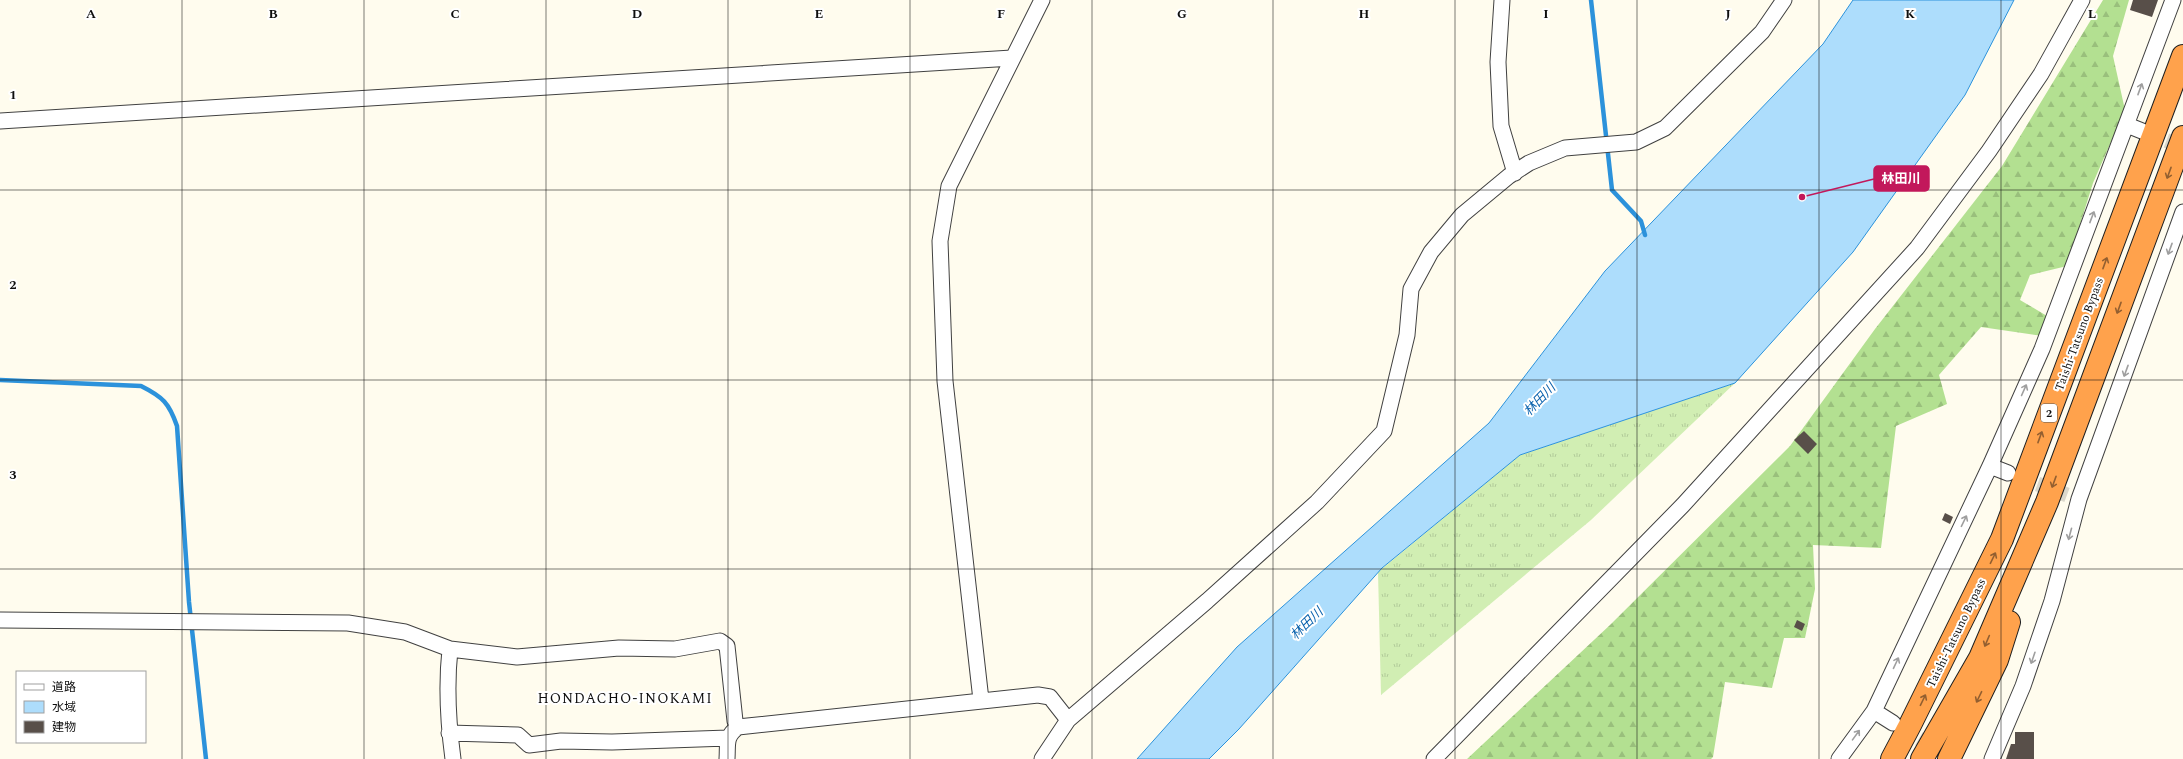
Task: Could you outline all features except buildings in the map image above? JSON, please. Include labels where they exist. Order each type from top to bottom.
[{"type":"highway","name":"Taishi-Tatsuno Bypass","points":[[1892,759],[1902,724],[2002,539],[2183,56]]},
{"type":"highway","points":[[1922,759],[1980,658],[2046,502],[2183,137]]},
{"type":"highway","points":[[1949,759],[1997,660],[2046,502]]},
{"type":"highway","points":[[1879,759],[1902,724]]},
{"type":"street","points":[[981,700],[945,381],[940,241],[949,186],[1042,0]]},
{"type":"street","points":[[1502,0],[1498,62],[1501,126],[1515,173]]},
{"type":"street","points":[[1042,759],[1068,720],[1207,601],[1317,502],[1384,431],[1406,335],[1412,289],[1431,252],[1462,215],[1530,163],[1565,148],[1636,142],[1665,128],[1762,32],[1784,0]]},
{"type":"street","points":[[1434,759],[1683,504],[1917,248],[1989,151],[2041,74],[2082,0]]},
{"type":"street","points":[[1839,759],[1874,711],[1990,466],[2042,349],[2173,0]]},
{"type":"street","points":[[0,122],[1012,58]]},
{"type":"street","points":[[2127,125],[2142,131]]},
{"type":"street","points":[[1992,759],[2023,686],[2047,615],[2073,497],[2183,212]]},
{"type":"street","points":[[1990,466],[2008,473]]},
{"type":"street","points":[[0,620],[348,623],[405,632],[450,649],[517,656],[619,648],[675,649],[720,641],[727,646],[738,727]]},
{"type":"street","points":[[450,649],[447,677],[449,733],[453,759]]},
{"type":"street","points":[[727,759],[728,738],[730,734],[738,727],[1038,695],[1050,697],[1068,720]]},
{"type":"street","points":[[1874,711],[1902,724]]},
{"type":"street","points":[[449,733],[518,735],[529,745],[561,741],[612,742],[728,738]]},
{"type":"green space","points":[[2103,0],[2129,0],[2113,56],[2125,110],[2093,183],[2067,266],[2030,275],[2020,300],[2047,316],[2043,336],[1981,327],[1939,375],[1947,404],[1896,426],[1881,548],[1813,545],[1815,589],[1805,638],[1784,638],[1772,688],[1725,682],[1713,757],[1711,759],[1467,759],[1610,625],[1790,446],[1875,329],[2002,166]]},
{"type":"green space","points":[[1735,383],[1591,520],[1381,695],[1378,572],[1520,455]]},
{"type":"water","points":[[1853,0],[2014,0],[1965,95],[1853,252],[1735,383],[1520,455],[1382,568],[1239,729],[1209,759],[1137,759],[1237,647],[1489,423],[1605,271],[1823,44]]},
{"type":"waterway","points":[[1591,0],[1612,190],[1641,221],[1645,235]]},
{"type":"waterway","points":[[0,380],[141,386],[160,397],[168,406],[177,426],[189,602],[206,759]]},
{"type":"tunnel","points":[[2145,132],[2183,147]]},
{"type":"tunnel","points":[[2016,476],[2067,495]]},
{"type":"tunnel","points":[[1899,727],[1938,750]]},
{"type":"place","name":"林田川","points":[[1802,197]]},
{"type":"district","name":"HONDACHO-INOKAMI","points":[[625,698]]}]
